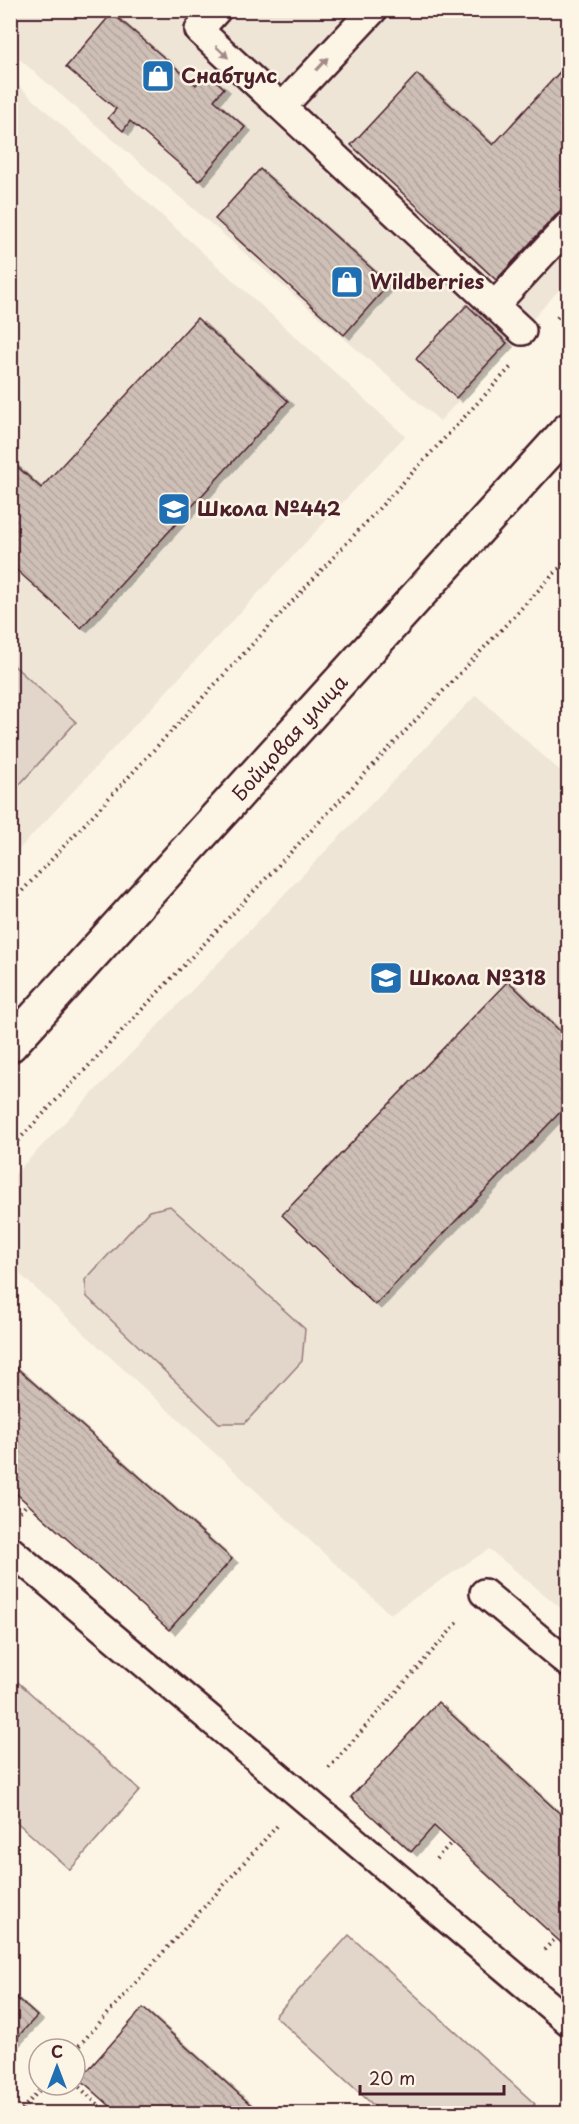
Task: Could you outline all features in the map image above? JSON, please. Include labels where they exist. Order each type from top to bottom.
[{"type":"street","name":"Бойцовая улица","points":[[10,1045],[567,434]]},
{"type":"lane","points":[[217,10],[199,30],[522,331]]},
{"type":"lane","points":[[282,107],[373,10]]},
{"type":"lane","points":[[495,305],[568,226]]},
{"type":"lane","points":[[10,1550],[568,2021]]},
{"type":"lane","points":[[484,1593],[568,1663]]},
{"type":"path","points":[[562,10],[568,16]]},
{"type":"path","points":[[554,321],[568,306]]},
{"type":"path","points":[[10,904],[517,362]]},
{"type":"path","points":[[10,1149],[568,559]]},
{"type":"path","points":[[87,2094],[108,2114]]},
{"type":"path","points":[[18,2114],[33,2097]]},
{"type":"shaded area","points":[[11,11],[568,11],[568,280],[440,421],[11,52]]},
{"type":"shaded area","name":"Школа №442","points":[[10,78],[405,436],[11,858],[10,858]]},
{"type":"shaded area","points":[[10,662],[76,722],[11,794],[10,794]]},
{"type":"shaded area","name":"Школа №318","points":[[476,695],[568,778],[568,1614],[489,1549],[390,1614],[11,1266],[10,1179]]},
{"type":"shaded area","points":[[170,1206],[305,1329],[302,1361],[245,1423],[219,1423],[87,1297],[85,1280],[149,1211]]},
{"type":"shaded area","points":[[11,1676],[140,1790],[70,1870],[11,1817]]},
{"type":"shaded area","points":[[349,1935],[535,2104],[526,2113],[382,2113],[275,2016]]},
{"type":"building","points":[[112,13],[196,85],[207,73],[224,88],[214,100],[245,127],[199,181],[130,121],[123,131],[108,118],[116,109],[66,67]]},
{"type":"building","points":[[568,63],[568,202],[496,280],[351,145],[417,74],[493,145]]},
{"type":"building","points":[[260,169],[389,284],[344,335],[215,219]]},
{"type":"building","points":[[467,305],[507,343],[456,398],[416,359]]},
{"type":"building","points":[[197,318],[288,401],[81,628],[10,564],[10,460],[41,488]]},
{"type":"building","points":[[508,981],[568,1039],[568,1104],[375,1305],[282,1215]]},
{"type":"building","points":[[10,1362],[232,1559],[169,1630],[10,1488]]},
{"type":"building","points":[[438,1702],[568,1821],[568,1949],[434,1826],[411,1852],[351,1797]]},
{"type":"building","points":[[10,1992],[37,2016],[10,2045]]},
{"type":"building","points":[[143,2008],[261,2114],[119,2114],[87,2085],[87,2071]]},
{"type":"place","name":"Снабтулс","points":[[158,76]]},
{"type":"place","name":"Wildberries","points":[[347,282]]},
{"type":"place","name":"Школа №442","points":[[174,509]]},
{"type":"place","name":"Школа №318","points":[[386,978]]}]
